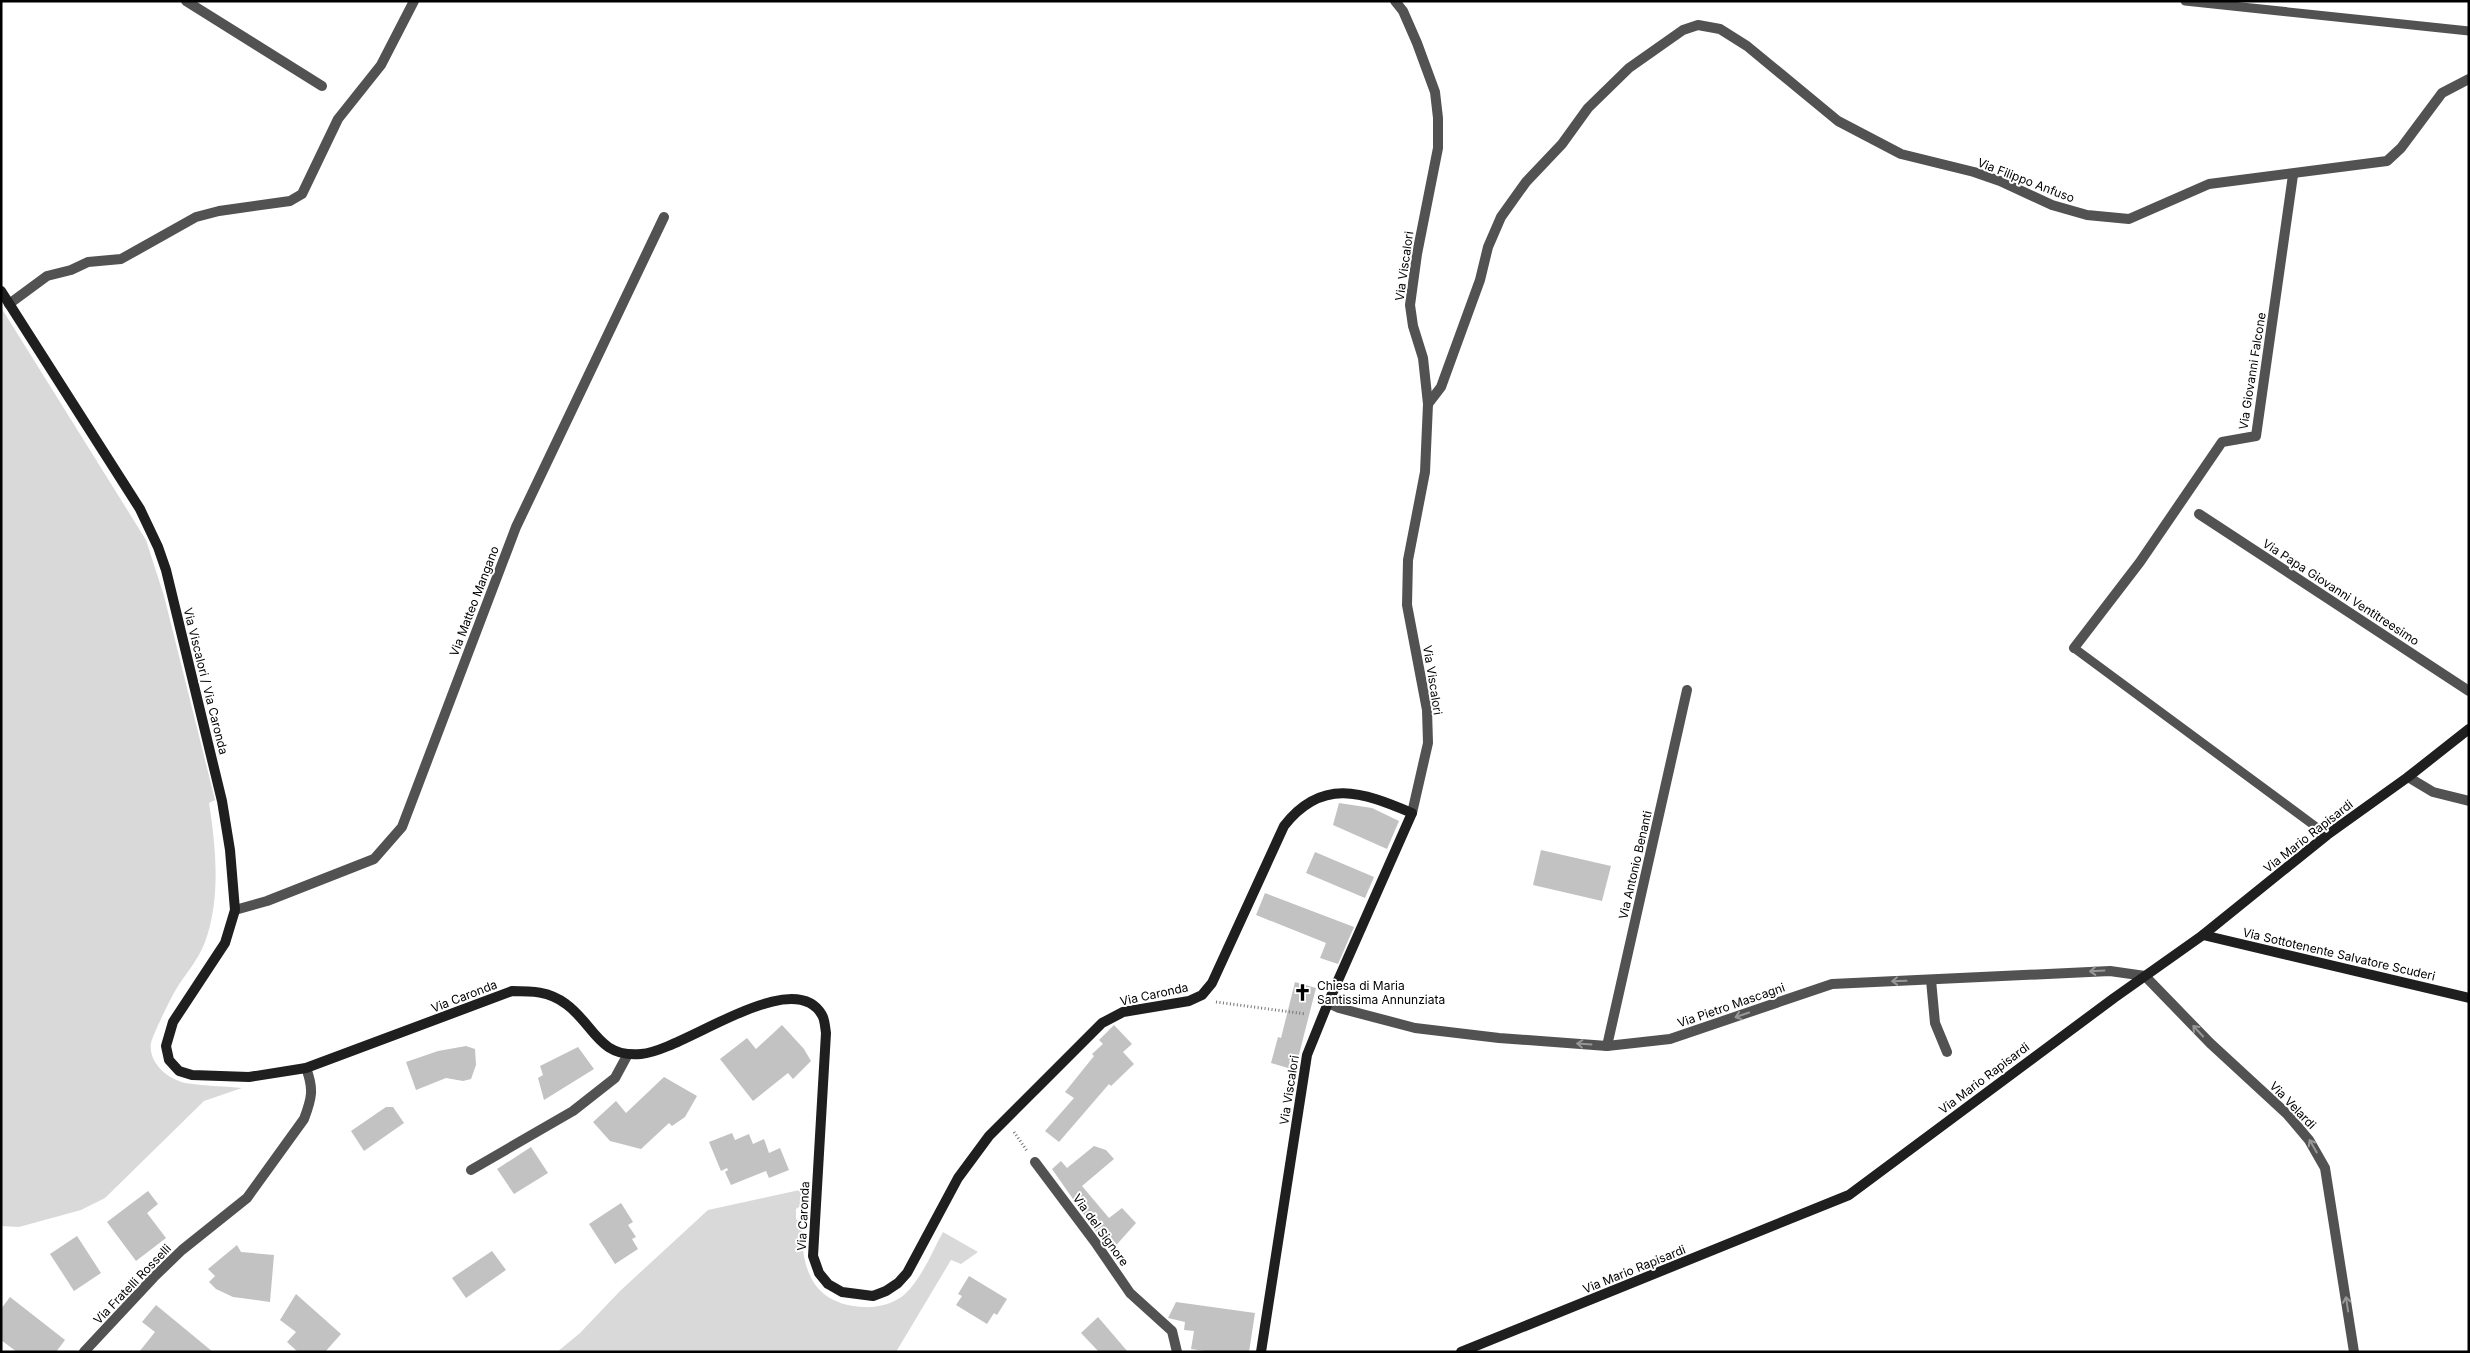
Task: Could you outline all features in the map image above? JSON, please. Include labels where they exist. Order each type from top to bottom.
[{"type":"street","points":[[186,1],[322,86]]},
{"type":"street","points":[[1,291],[10,304],[47,276],[71,270],[88,262],[121,259],[196,217],[219,211],[290,201],[302,194],[338,119],[381,65],[414,1]]},
{"type":"street","name":"Via Viscalori","points":[[1261,1352],[1307,1055],[1412,813],[1428,743],[1427,710],[1407,605],[1408,560],[1425,472],[1428,404],[1423,358],[1413,326],[1410,305],[1417,254],[1438,148],[1438,118],[1435,92],[1417,43],[1403,11],[1395,1]]},
{"type":"street","name":"Via Filippo Anfuso","points":[[1428,404],[1441,387],[1480,280],[1488,247],[1501,217],[1526,182],[1562,144],[1588,108],[1629,68],[1683,30],[1698,25],[1720,28],[1747,46],[1838,121],[1901,154],[1974,172],[2000,181],[2052,205],[2087,216],[2129,219],[2209,184],[2293,175],[2387,161],[2401,148],[2442,93],[2469,79]]},
{"type":"street","name":"Via Giovanni Falcone","points":[[2074,648],[2140,562],[2222,442],[2256,436],[2293,175]]},
{"type":"street","name":"Via Matteo Mangano","points":[[234,910],[267,902],[374,859],[402,827],[516,527],[664,217]]},
{"type":"street","name":"Via Viscalori / Via Caronda","points":[[10,304],[140,509],[158,547],[184,641],[222,801],[230,850],[234,910],[225,943],[173,1022],[166,1046],[169,1060],[179,1072],[192,1075]]},
{"type":"street","name":"Via Papa Giovanni Ventitreesimo","points":[[2199,514],[2469,691]]},
{"type":"street","name":"Via Antonio Benanti","points":[[1607,1046],[1687,690]]},
{"type":"street","name":"Via Mario Rapisardi","points":[[1461,1352],[1849,1195],[2203,934],[2327,835],[2408,777],[2469,730]]},
{"type":"street","points":[[2408,777],[2433,792],[2469,801]]},
{"type":"street","name":"Via Caronda","points":[[192,1075],[249,1077],[306,1068],[512,991],[534,990],[551,995],[567,1004],[599,1041],[612,1050],[628,1054],[642,1054],[664,1050],[760,1004],[787,998],[803,1000],[815,1005],[824,1016],[826,1033],[813,1256],[819,1273],[828,1284],[842,1292],[856,1296],[873,1296],[886,1291],[907,1273],[958,1178],[1004,1119],[1102,1022],[1123,1012],[1189,1001],[1202,995],[1212,983],[1284,826],[1296,810],[1313,799],[1335,794],[1358,794],[1378,799],[1412,813]]},
{"type":"street","name":"Via Sottotenente Salvatore Scuderi","points":[[2203,934],[2469,998]]},
{"type":"street","name":"Via Pietro Mascagni","points":[[1328,1003],[1339,1008],[1415,1028],[1499,1038],[1607,1046],[1670,1039],[1832,984],[2110,971],[2145,976]]},
{"type":"street","name":"Via Velardi","points":[[2145,976],[2210,1043],[2287,1114],[2310,1140],[2325,1168],[2354,1352]]},
{"type":"street","points":[[1931,980],[1935,1023],[1947,1052]]},
{"type":"street","points":[[471,1170],[573,1111],[615,1078],[628,1054]]},
{"type":"street","name":"Via Fratelli Rosselli","points":[[84,1352],[154,1276],[182,1250],[247,1198],[304,1119],[310,1104],[312,1085],[306,1068]]},
{"type":"street","name":"Via del Signore","points":[[1035,1162],[1095,1242],[1130,1293],[1172,1331],[1177,1352]]},
{"type":"lane","points":[[2185,1],[2469,31]]},
{"type":"lane","points":[[2074,648],[2327,835]]},
{"type":"path","points":[[1202,995],[1220,1004],[1278,1009],[1322,1017]]},
{"type":"path","points":[[1004,1119],[1035,1162]]},
{"type":"shaded area","points":[[2,309],[146,540],[164,596],[215,800],[209,803],[216,873],[210,925],[202,949],[175,991],[155,1032],[151,1043],[153,1057],[160,1069],[179,1081],[192,1084],[242,1088],[204,1101],[105,1198],[81,1210],[19,1227],[1,1226]]},
{"type":"shaded area","points":[[804,1189],[803,1204],[796,1209],[796,1219],[802,1224],[802,1240],[807,1269],[821,1291],[832,1299],[846,1304],[874,1307],[891,1303],[901,1297],[911,1288],[922,1273],[943,1232],[978,1252],[961,1264],[951,1260],[896,1352],[557,1352],[580,1333],[620,1291],[708,1210]]},
{"type":"building","points":[[1339,803],[1372,808],[1399,821],[1387,849],[1333,825]]},
{"type":"building","points":[[1541,850],[1611,866],[1602,901],[1533,885]]},
{"type":"building","points":[[1315,852],[1374,877],[1365,898],[1306,873]]},
{"type":"building","points":[[1265,893],[1354,927],[1338,964],[1320,958],[1326,943],[1256,915]]},
{"type":"building","points":[[1295,982],[1316,988],[1295,1070],[1271,1063],[1278,1037],[1281,1038]]},
{"type":"building","points":[[782,1025],[804,1049],[811,1061],[793,1079],[788,1073],[753,1101],[720,1059],[747,1038],[756,1049]]},
{"type":"building","points":[[1114,1025],[1132,1044],[1123,1052],[1134,1064],[1111,1086],[1109,1084],[1059,1142],[1045,1131],[1074,1098],[1065,1092],[1094,1056],[1092,1054],[1103,1044],[1099,1040]]},
{"type":"building","points":[[466,1046],[475,1049],[476,1065],[471,1079],[463,1081],[446,1078],[416,1090],[406,1062],[438,1051]]},
{"type":"building","points":[[578,1047],[594,1069],[544,1100],[538,1078],[543,1075],[540,1066]]},
{"type":"building","points":[[664,1077],[697,1096],[685,1117],[672,1126],[669,1123],[641,1149],[610,1141],[593,1122],[616,1101],[626,1113]]},
{"type":"building","points":[[386,1107],[393,1107],[404,1123],[364,1151],[351,1131]]},
{"type":"building","points":[[732,1133],[735,1140],[749,1134],[753,1144],[764,1139],[769,1153],[780,1148],[789,1170],[769,1178],[766,1171],[731,1185],[725,1172],[728,1170],[727,1168],[721,1171],[709,1142]]},
{"type":"building","points":[[1094,1146],[1106,1150],[1114,1159],[1082,1186],[1109,1218],[1122,1208],[1136,1223],[1110,1252],[1052,1169],[1061,1161],[1067,1168]]},
{"type":"building","points":[[531,1147],[548,1173],[514,1194],[497,1169]]},
{"type":"building","points":[[148,1191],[158,1204],[147,1213],[166,1238],[136,1261],[107,1222]]},
{"type":"building","points":[[621,1203],[633,1222],[628,1225],[636,1237],[632,1239],[638,1249],[615,1264],[589,1224]]},
{"type":"building","points":[[77,1236],[101,1273],[74,1291],[50,1254]]},
{"type":"building","points":[[237,1245],[241,1252],[274,1255],[270,1302],[233,1297],[216,1289],[209,1282],[215,1276],[208,1269]]},
{"type":"building","points":[[492,1251],[506,1270],[466,1298],[452,1278]]},
{"type":"building","points":[[969,1276],[1007,1299],[997,1315],[994,1313],[987,1324],[956,1305],[962,1296],[958,1294]]},
{"type":"building","points":[[296,1294],[341,1334],[325,1352],[298,1352],[287,1342],[296,1332],[280,1320]]},
{"type":"building","points":[[10,1297],[65,1340],[56,1352],[17,1352],[1,1340],[1,1309]]},
{"type":"building","points":[[1176,1302],[1255,1313],[1249,1352],[1212,1352],[1191,1349],[1194,1331],[1184,1330],[1185,1322],[1168,1318]]},
{"type":"building","points":[[156,1305],[213,1352],[139,1352],[155,1332],[142,1322]]},
{"type":"building","points":[[1098,1317],[1128,1352],[1099,1352],[1081,1333]]},
{"type":"place","name":"Chiesa di Maria Santissima Annunziata","points":[[1303,992]]}]
